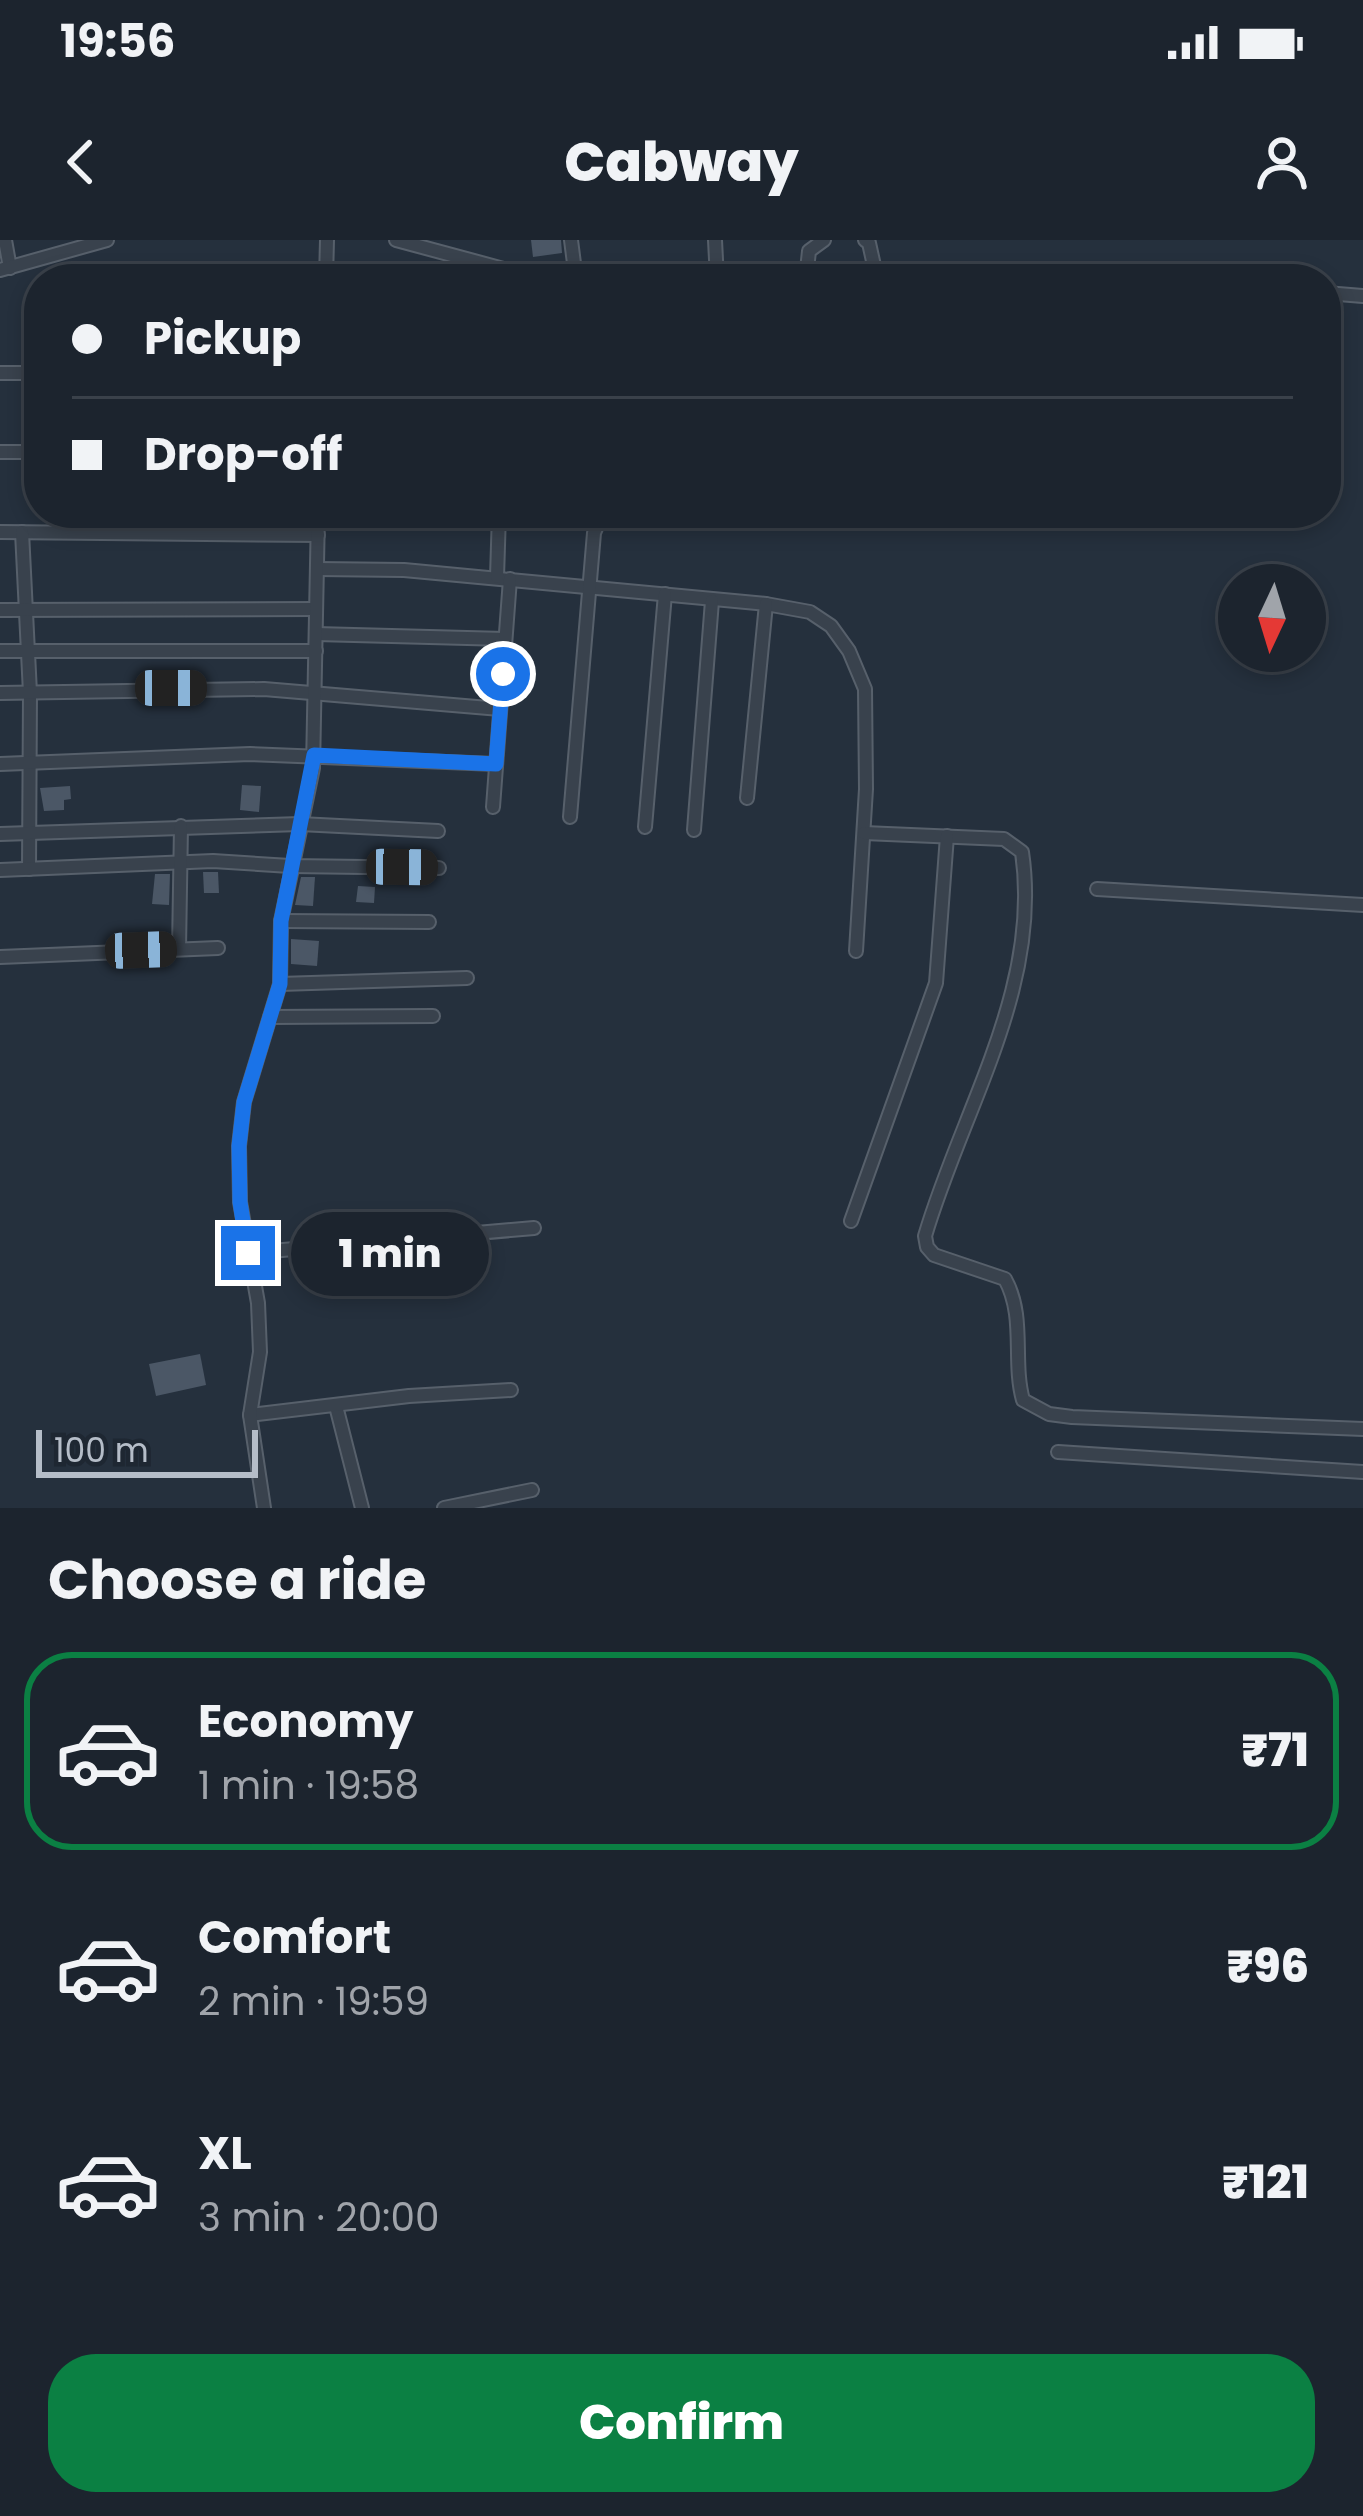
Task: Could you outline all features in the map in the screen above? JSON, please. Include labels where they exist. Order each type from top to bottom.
[{"type":"street","points":[[4,240],[5,269],[107,240]]},
{"type":"street","points":[[396,240],[485,264]]},
{"type":"street","points":[[808,264],[809,251],[824,240]]},
{"type":"street","points":[[92,528],[92,532]]},
{"type":"street","points":[[264,1508],[250,1415],[260,1352],[258,1303],[240,1202],[239,1146],[244,1102],[280,984],[281,921],[314,755],[318,528]]},
{"type":"street","points":[[493,807],[505,639],[500,528]]},
{"type":"street","points":[[570,817],[594,528]]},
{"type":"street","points":[[0,532],[318,535]]},
{"type":"street","points":[[22,532],[30,693],[29,869]]},
{"type":"street","points":[[317,569],[404,570],[766,604],[810,612],[831,626],[849,650],[865,689],[864,832],[856,951]]},
{"type":"street","points":[[644,826],[665,594]]},
{"type":"street","points":[[694,830],[712,601]]},
{"type":"street","points":[[747,798],[766,604]]},
{"type":"street","points":[[0,610],[316,609]]},
{"type":"street","points":[[316,634],[505,639]]},
{"type":"street","points":[[0,651],[316,651]]},
{"type":"street","points":[[0,693],[264,689],[500,709]]},
{"type":"street","points":[[0,764],[250,754],[496,764]]},
{"type":"street","points":[[0,834],[300,824],[438,831]]},
{"type":"street","points":[[179,949],[181,826]]},
{"type":"street","points":[[864,832],[1004,839],[1022,852],[1022,947],[1012,997],[926,1236],[934,1255],[1005,1279],[1015,1305],[1018,1384],[1023,1400],[1049,1414],[1072,1417],[1363,1429]]},
{"type":"street","points":[[851,1221],[936,983],[947,836]]},
{"type":"street","points":[[0,870],[180,862],[439,868]]},
{"type":"street","points":[[1097,889],[1363,905]]},
{"type":"street","points":[[281,921],[429,922]]},
{"type":"street","points":[[0,957],[218,948]]},
{"type":"street","points":[[280,984],[466,978]]},
{"type":"street","points":[[270,1017],[433,1016]]},
{"type":"street","points":[[248,1253],[534,1228]]},
{"type":"street","points":[[250,1415],[409,1396],[511,1390]]},
{"type":"street","points":[[336,1406],[362,1508]]},
{"type":"street","points":[[1058,1453],[1363,1472]]},
{"type":"street","points":[[444,1508],[532,1490]]},
{"type":"building","points":[[531,240],[561,240],[562,253],[533,257]]},
{"type":"building","points":[[242,785],[261,786],[259,812],[240,810]]},
{"type":"building","points":[[70,786],[71,799],[64,800],[64,810],[44,811],[40,788]]},
{"type":"building","points":[[203,872],[218,872],[219,893],[204,893]]},
{"type":"building","points":[[155,874],[170,874],[169,905],[152,904]]},
{"type":"building","points":[[301,877],[315,877],[313,906],[295,905]]},
{"type":"building","points":[[358,886],[375,887],[374,903],[356,902]]},
{"type":"building","points":[[291,939],[319,941],[317,966],[291,964]]},
{"type":"building","points":[[200,1354],[206,1385],[156,1396],[149,1364]]},
{"type":"route","points":[[248,1253],[240,1202],[244,1102],[280,984],[281,921],[314,755],[496,764],[503,674]]}]
